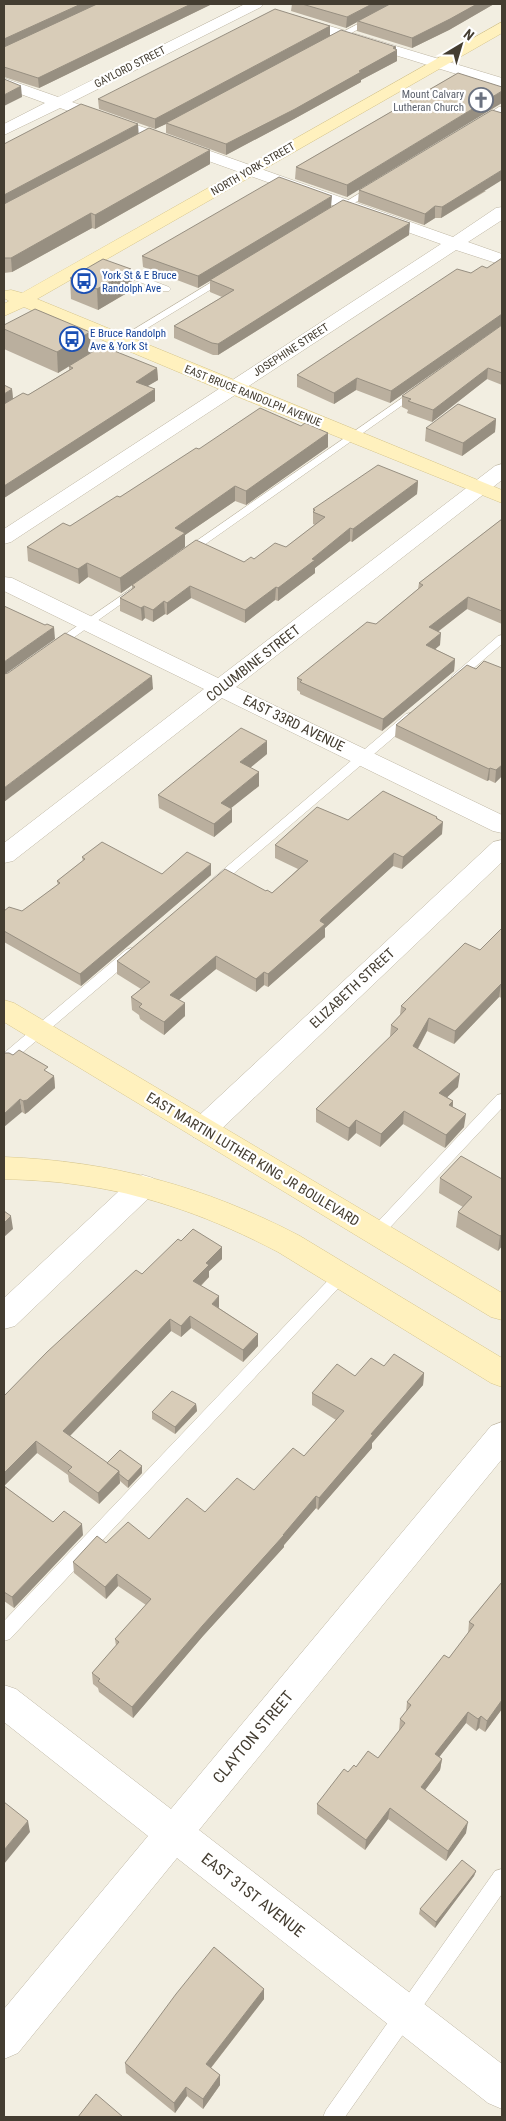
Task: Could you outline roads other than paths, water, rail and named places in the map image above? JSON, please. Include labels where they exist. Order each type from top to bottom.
[{"type":"main road","name":"NORTH YORK STREET","points":[[4,311],[502,27]]},
{"type":"main road","name":"EAST BRUCE RANDOLPH AVENUE","points":[[4,292],[233,388],[502,497]]},
{"type":"main road","name":"EAST MARTIN LUTHER KING JR BOULEVARD","points":[[4,1010],[502,1308]]},
{"type":"main road","points":[[4,1168],[76,1172],[102,1176],[143,1186],[211,1207],[257,1227],[502,1374]]},
{"type":"street","points":[[259,8],[502,83]]},
{"type":"street","name":"GAYLORD STREET","points":[[4,130],[259,8]]},
{"type":"street","points":[[4,83],[157,133],[502,260]]},
{"type":"street","name":"JOSEPHINE STREET","points":[[4,538],[502,212]]},
{"type":"street","name":"COLUMBINE STREET","points":[[4,855],[502,470]]},
{"type":"street","name":"EAST 33RD AVENUE","points":[[4,583],[502,824]]},
{"type":"street","name":"ELIZABETH STREET","points":[[202,1129],[502,848]]},
{"type":"street","points":[[4,1317],[143,1186]]},
{"type":"street","name":"CLAYTON STREET","points":[[4,2039],[502,1436]]},
{"type":"street","name":"EAST 31ST AVENUE","points":[[4,1701],[502,2089]]},
{"type":"lane","points":[[324,44],[400,4]]},
{"type":"lane","points":[[478,124],[502,109]]},
{"type":"lane","points":[[138,144],[157,133]]},
{"type":"lane","points":[[330,214],[380,184]]},
{"type":"lane","points":[[92,260],[166,289]]},
{"type":"lane","points":[[80,365],[230,274]]},
{"type":"lane","points":[[175,561],[425,384]]},
{"type":"lane","points":[[49,650],[143,584]]},
{"type":"lane","points":[[444,688],[502,638]]},
{"type":"lane","points":[[205,891],[422,707]]},
{"type":"lane","points":[[4,1060],[137,948]]},
{"type":"lane","points":[[377,1232],[502,1099]]},
{"type":"lane","points":[[4,1633],[341,1276]]},
{"type":"lane","points":[[333,2117],[502,1878]]},
{"type":"place","name":"Mount Calvary Lutheran Church","points":[[481,100]]},
{"type":"place","name":"York St & E Bruce Randolph Ave","points":[[84,281]]},
{"type":"place","name":"E Bruce Randolph Ave & York St","points":[[72,339]]}]
